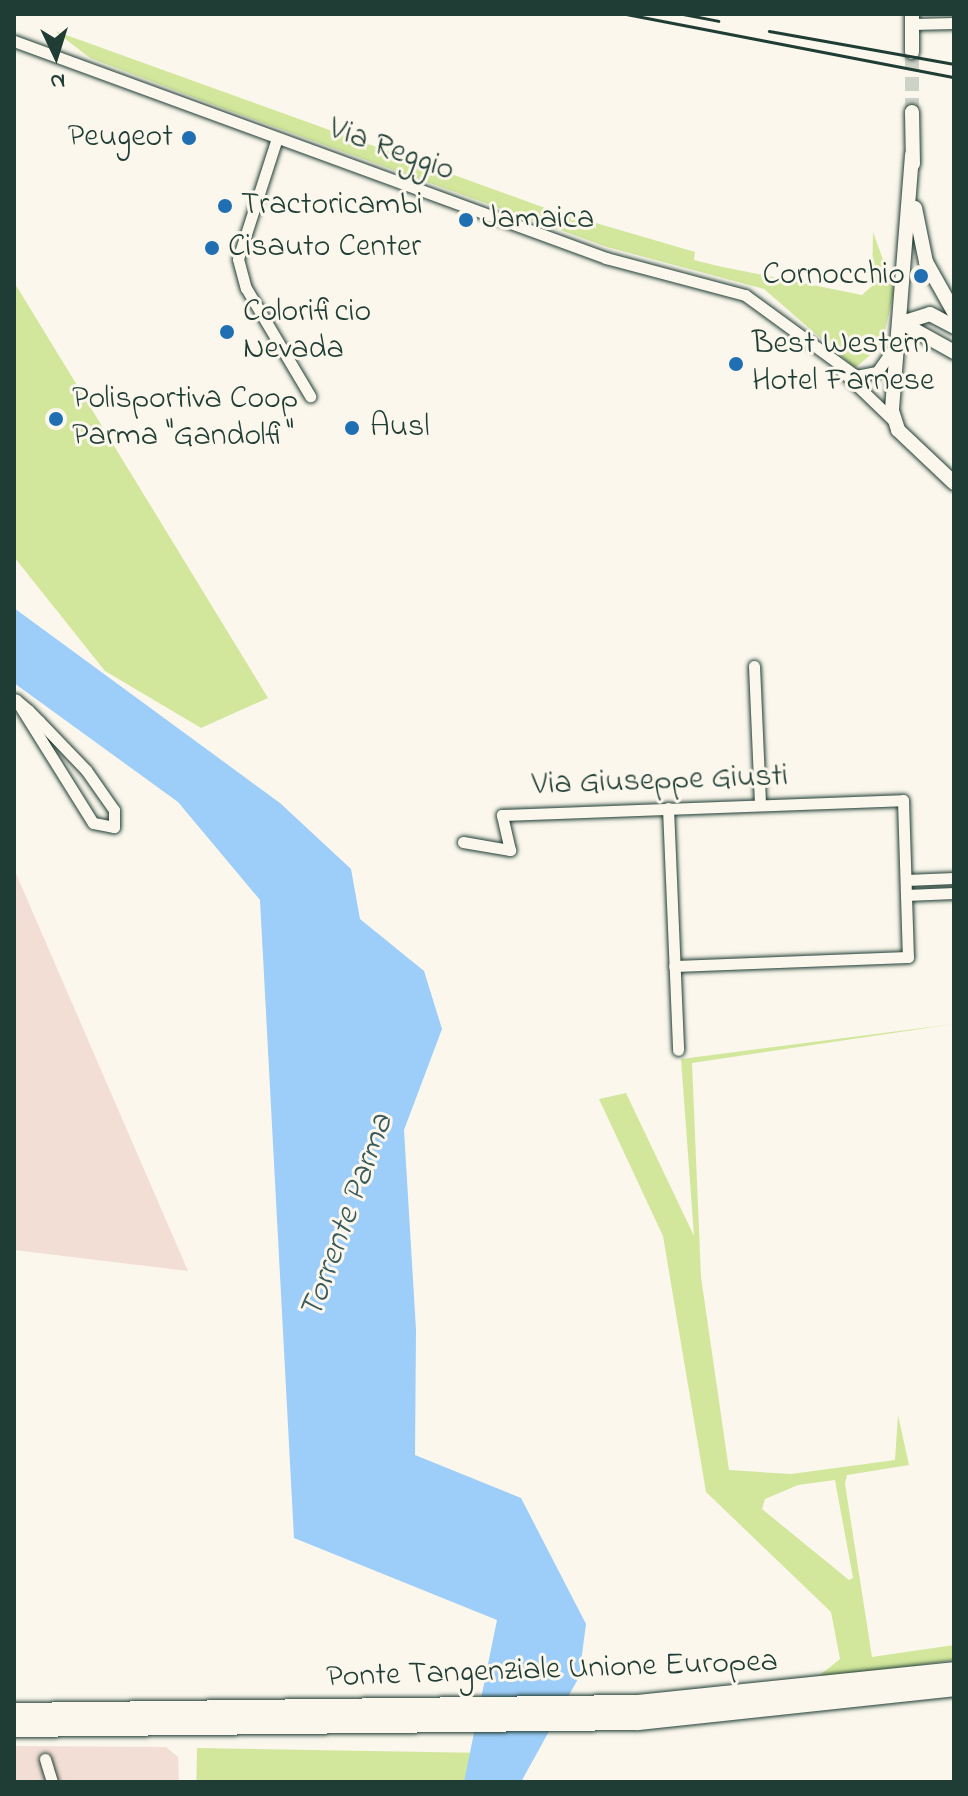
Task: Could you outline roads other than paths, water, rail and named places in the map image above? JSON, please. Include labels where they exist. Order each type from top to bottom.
[{"type":"highway","name":"Ponte Tangenziale Unione Europea","points":[[150,1719],[637,1704],[954,1671]]},
{"type":"highway","points":[[14,1712],[150,1719],[638,1721],[954,1687]]},
{"type":"highway","points":[[14,1728],[150,1719]]},
{"type":"street","points":[[912,52],[912,19],[954,23]]},
{"type":"street","name":"Via Reggio","points":[[14,41],[602,256],[753,298],[840,370],[893,420]]},
{"type":"street","points":[[912,112],[912,155],[893,420],[954,483]]},
{"type":"street","points":[[277,138],[238,259],[246,288],[310,396]]},
{"type":"street","points":[[912,155],[921,247],[954,312]]},
{"type":"street","points":[[840,370],[874,374],[901,330],[930,314],[954,327]]},
{"type":"street","points":[[901,330],[954,352]]},
{"type":"street","points":[[754,666],[760,804]]},
{"type":"street","points":[[15,700],[86,770],[114,810],[114,827],[93,823],[15,700]]},
{"type":"street","name":"Via Giuseppe Giusti","points":[[463,842],[510,850],[502,815],[903,800],[906,880]]},
{"type":"street","points":[[668,808],[678,1050]]},
{"type":"street","points":[[674,966],[908,957],[906,880],[954,878]]},
{"type":"street","points":[[906,895],[954,893]]},
{"type":"street","points":[[45,1759],[52,1782]]},
{"type":"water","name":"Torrente Parma","points":[[14,608],[280,803],[351,869],[360,919],[424,971],[442,1029],[404,1130],[416,1330],[415,1455],[521,1498],[586,1624],[579,1677],[521,1782],[464,1782],[497,1620],[294,1538],[260,900],[178,802],[14,683]]},
{"type":"tunnel","points":[[912,52],[912,112]]},
{"type":"railway","points":[[626,14],[954,77]]},
{"type":"railway","points":[[683,14],[718,21]]},
{"type":"railway","points":[[769,31],[954,64]]},
{"type":"place","name":"Peugeot","points":[[189,138]]},
{"type":"place","name":"Tractoricambi","points":[[225,206]]},
{"type":"place","name":"Jamaica","points":[[466,220]]},
{"type":"place","name":"Cisauto Center","points":[[212,248]]},
{"type":"place","name":"Cornocchio","points":[[921,276]]},
{"type":"place","name":"Colorificio Nevada","points":[[227,332]]},
{"type":"place","name":"Best Western Hotel Farnese","points":[[736,364]]},
{"type":"place","name":"Polisportiva Coop Parma \"Gandolfi\"","points":[[56,419]]},
{"type":"place","name":"Ausl","points":[[352,428]]}]
